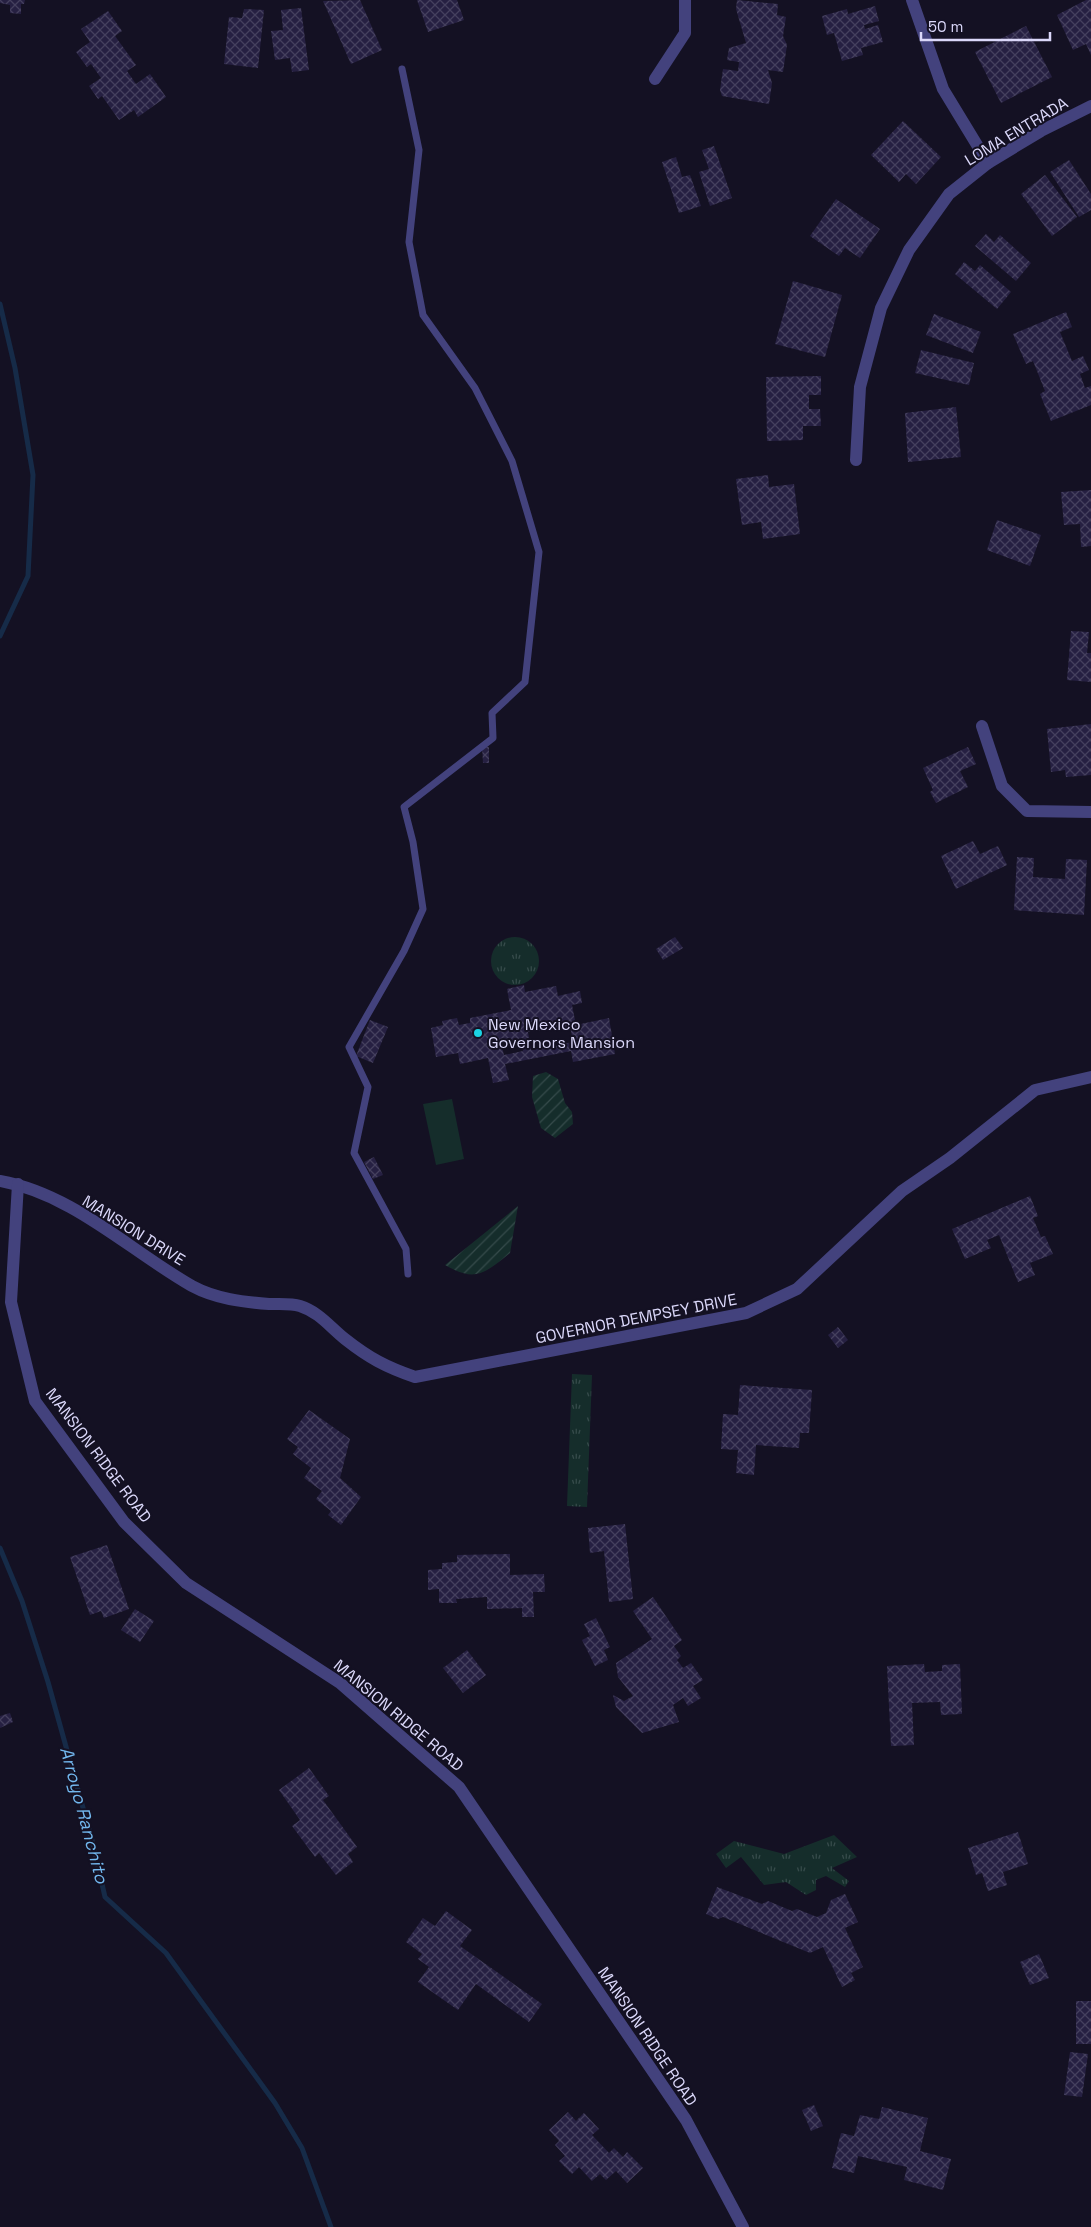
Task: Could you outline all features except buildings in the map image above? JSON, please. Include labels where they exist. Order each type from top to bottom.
[{"type":"street","points":[[655,79],[685,33],[685,0]]},
{"type":"street","points":[[912,0],[943,89],[988,163]]},
{"type":"street","name":"LOMA ENTRADA","points":[[856,460],[860,388],[881,308],[909,250],[949,194],[988,163],[1041,131],[1091,106]]},
{"type":"street","points":[[982,726],[1002,786],[1027,811],[1091,812]]},
{"type":"street","name":"GOVERNOR DEMPSEY DRIVE","points":[[194,1287],[237,1302],[299,1306],[319,1315],[345,1339],[383,1366],[415,1377],[746,1313],[797,1289],[902,1191],[950,1158],[1035,1090],[1091,1076]]},
{"type":"street","name":"MANSION DRIVE","points":[[0,1181],[18,1184],[67,1206],[112,1231],[152,1262],[194,1287]]},
{"type":"street","name":"MANSION RIDGE ROAD","points":[[18,1184],[11,1302],[35,1401],[124,1522],[186,1583],[340,1683],[459,1788],[686,2120],[742,2227]]},
{"type":"lane","points":[[402,69],[419,150],[409,242],[423,315],[475,388],[512,462],[539,552],[525,682],[492,713],[493,738],[404,808],[413,842],[423,909],[404,951],[349,1047],[368,1087],[354,1153],[406,1249],[408,1274]]},
{"type":"green space","points":[[510,937],[520,937],[532,944],[539,956],[539,966],[532,978],[520,985],[510,985],[502,981],[495,974],[491,966],[491,956],[495,948],[502,941]]},
{"type":"green space","points":[[546,1072],[558,1079],[565,1103],[572,1112],[573,1124],[555,1138],[541,1128],[532,1097],[533,1076]]},
{"type":"green space","points":[[452,1099],[464,1159],[436,1165],[423,1104]]},
{"type":"green space","points":[[518,1206],[510,1253],[494,1266],[480,1273],[465,1274],[445,1265]]},
{"type":"green space","points":[[572,1374],[592,1375],[587,1507],[567,1506]]},
{"type":"green space","points":[[834,1835],[857,1857],[832,1868],[849,1881],[845,1887],[826,1876],[816,1880],[816,1890],[806,1895],[786,1882],[764,1885],[741,1857],[726,1868],[716,1854],[734,1841],[784,1854]]},
{"type":"waterway","points":[[0,304],[15,368],[33,475],[28,576],[0,636]]},
{"type":"waterway","name":"Arroyo Ranchito","points":[[0,1548],[22,1601],[48,1682],[92,1840],[105,1897],[166,1953],[275,2103],[302,2148],[331,2227]]},
{"type":"place","name":"New Mexico Governors Mansion","points":[[478,1033]]}]
